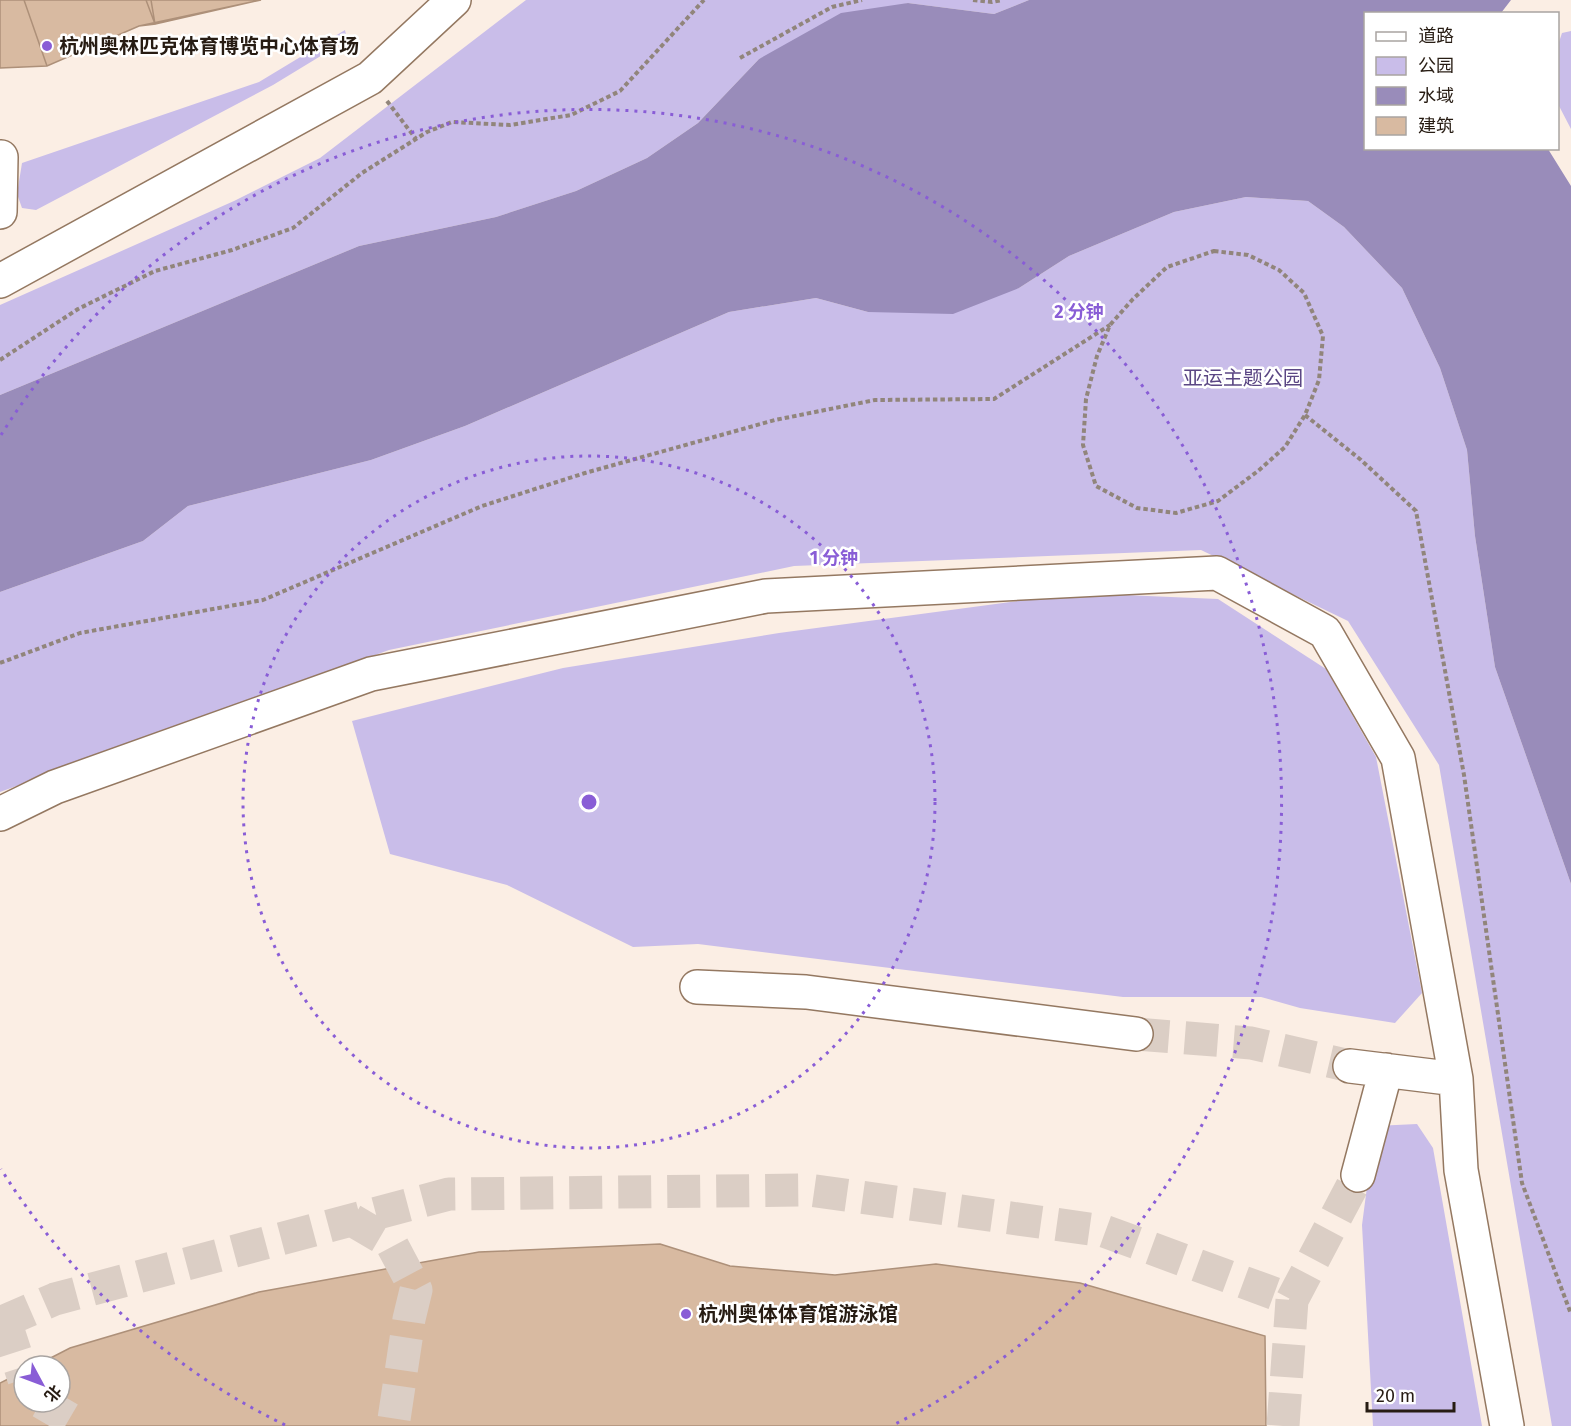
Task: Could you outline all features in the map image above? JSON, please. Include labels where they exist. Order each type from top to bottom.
[{"type":"street","points":[[0,281],[370,78],[454,0]]},
{"type":"street","points":[[0,212],[1,157]]},
{"type":"street","points":[[0,814],[55,787],[371,674],[766,596],[1217,573],[1325,633],[1398,758],[1456,1078],[1461,1170],[1507,1426]]},
{"type":"street","points":[[697,987],[806,992],[1136,1034]]},
{"type":"street","points":[[1350,1066],[1456,1078]]},
{"type":"street","points":[[1358,1175],[1386,1070]]},
{"type":"path","points":[[0,360],[78,309],[155,271],[232,250],[292,228],[362,173],[427,132],[452,122],[510,125],[571,115],[620,91],[704,0]]},
{"type":"path","points":[[740,58],[832,7],[862,0]]},
{"type":"path","points":[[973,0],[992,2],[1002,0]]},
{"type":"path","points":[[370,78],[416,139]]},
{"type":"path","points":[[0,663],[80,633],[263,600],[482,506],[585,473],[775,420],[875,400],[994,399],[1110,325],[1133,299],[1167,267],[1214,251],[1248,255],[1279,270],[1304,293],[1323,336],[1319,380],[1305,415],[1285,447],[1218,501],[1176,513],[1137,508],[1096,486],[1083,445],[1086,399],[1096,356],[1110,325]]},
{"type":"path","points":[[1305,415],[1361,460],[1416,511],[1464,775],[1522,1183],[1571,1314]]},
{"type":"green space","points":[[526,0],[1029,0],[994,14],[908,3],[759,59],[698,123],[647,158],[576,191],[496,217],[359,246],[0,395],[0,305],[234,201],[320,158]]},
{"type":"green space","points":[[345,30],[347,40],[273,85],[36,210],[22,208],[17,194],[22,163],[259,82]]},
{"type":"green space","points":[[1571,31],[1571,129],[1559,106],[1559,42],[1562,33]]},
{"type":"green space","name":"亚运主题公园","points":[[1246,197],[1308,201],[1344,227],[1402,288],[1440,368],[1467,450],[1475,536],[1495,667],[1571,884],[1571,1426],[1552,1426],[1439,765],[1348,621],[1201,550],[794,566],[389,650],[0,792],[0,592],[143,541],[188,506],[371,460],[465,426],[729,312],[816,298],[868,312],[1019,288],[1069,256],[1174,212]]},
{"type":"green space","points":[[1077,593],[1218,599],[1326,669],[1376,757],[1422,993],[1395,1023],[1300,1008],[1261,997],[1123,997],[698,944],[633,947],[507,885],[390,854],[352,721],[563,668],[779,633]]},
{"type":"green space","points":[[1417,1124],[1433,1148],[1482,1426],[1373,1426],[1362,1225],[1375,1126]]},
{"type":"water","points":[[1029,0],[1511,0],[1502,12],[1364,12],[1364,150],[1549,150],[1571,186],[1571,884],[1495,667],[1475,536],[1467,450],[1440,368],[1402,288],[1344,227],[1308,201],[1246,197],[1174,212],[1069,256],[1019,288],[953,314],[868,312],[816,298],[729,312],[465,426],[371,460],[188,506],[143,541],[0,592],[0,395],[359,246],[496,217],[576,191],[647,158],[698,123],[759,59],[841,13],[908,3],[994,14]]},
{"type":"building","name":"杭州奥林匹克体育博览中心体育场","points":[[0,0],[261,0],[139,26],[47,66],[0,68]]},
{"type":"building","points":[[24,0],[146,0],[155,24],[139,26],[47,66]]},
{"type":"building","points":[[151,0],[260,0],[155,24]]},
{"type":"building","name":"杭州奥体体育馆游泳馆","points":[[660,1244],[730,1266],[835,1275],[936,1264],[1080,1283],[1265,1336],[1266,1426],[0,1426],[0,1383],[12,1377],[12,1414],[72,1414],[72,1354],[58,1354],[70,1348],[259,1292],[479,1252]]},
{"type":"tunnel","points":[[1136,1034],[1251,1043],[1350,1066]]},
{"type":"tunnel","points":[[0,1323],[55,1299],[449,1194],[809,1190],[1104,1231],[1292,1300],[1358,1175]]},
{"type":"tunnel","points":[[352,1220],[391,1243],[416,1290],[409,1319],[393,1426]]},
{"type":"tunnel","points":[[1283,1426],[1292,1300]]},
{"type":"tunnel","points":[[5,1321],[16,1354]]},
{"type":"tunnel","points":[[62,1414],[82,1426]]},
{"type":"place","name":"杭州奥林匹克体育博览中心体育场","points":[[47,46]]},
{"type":"place","name":"杭州奥体体育馆游泳馆","points":[[686,1314]]}]
